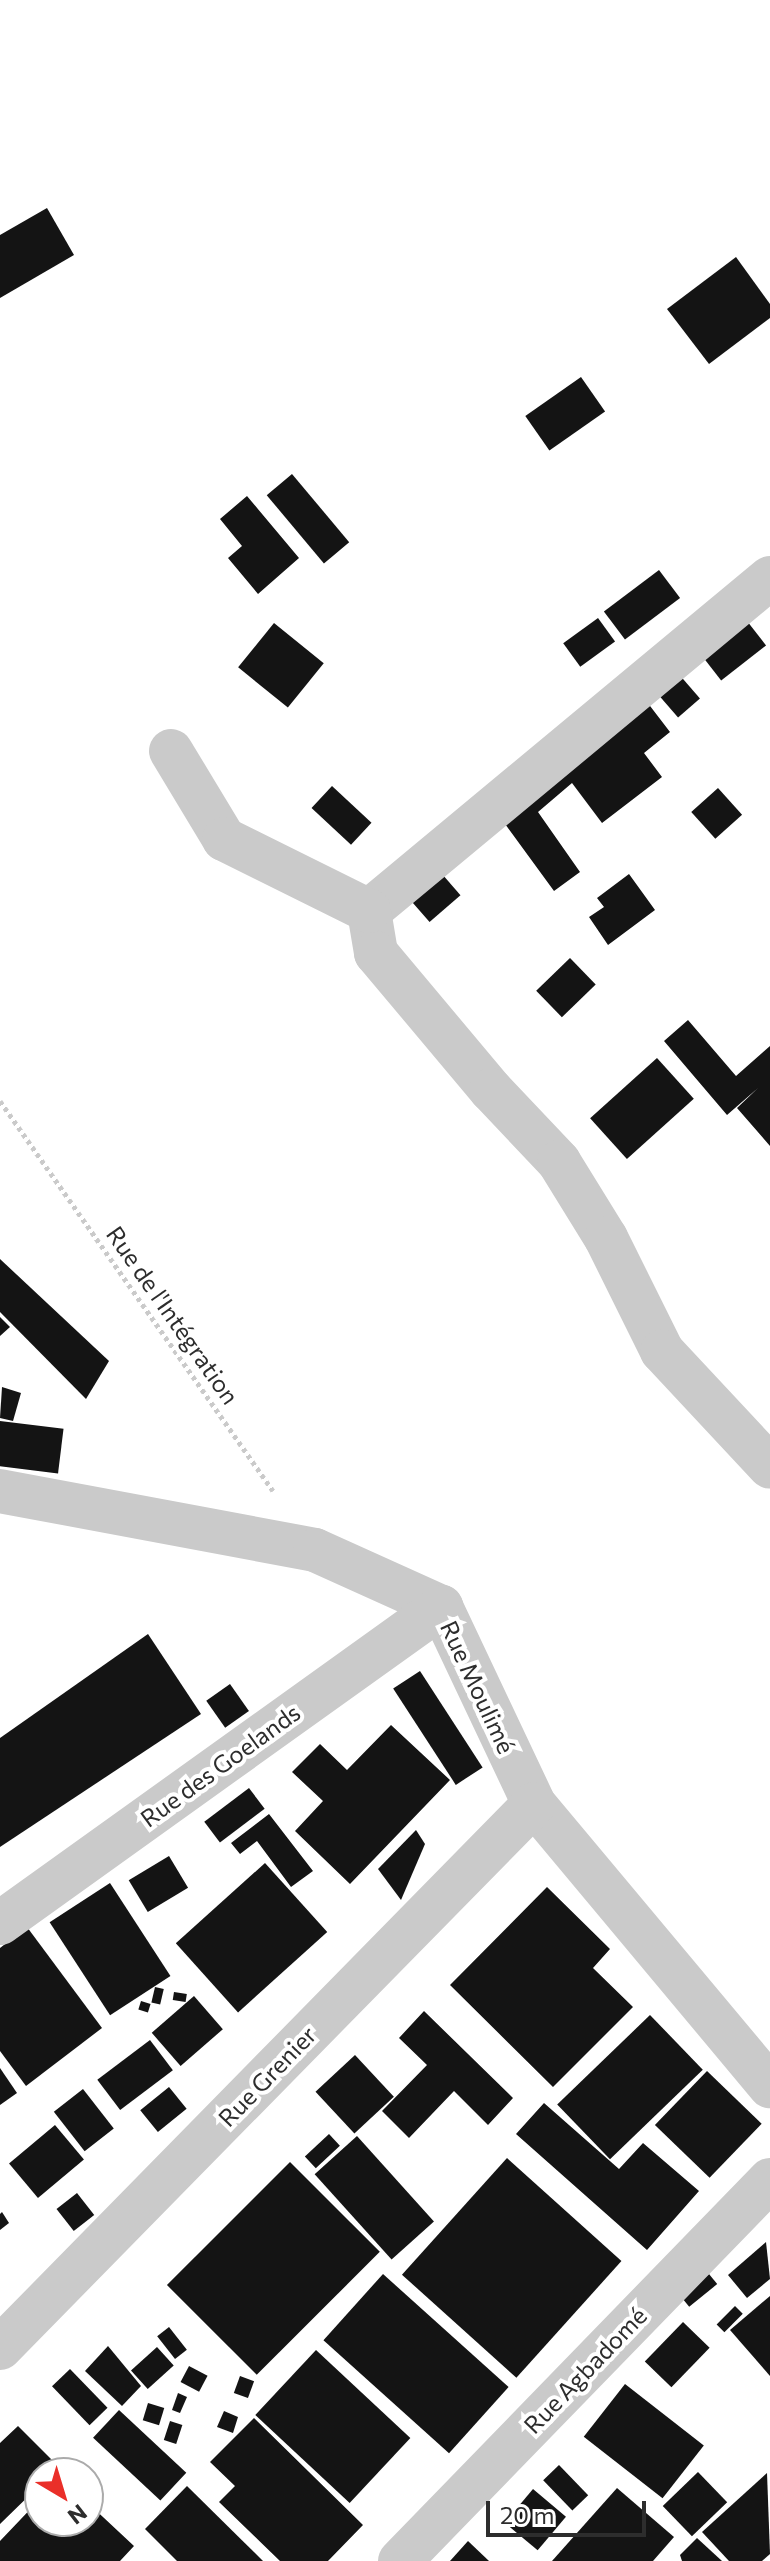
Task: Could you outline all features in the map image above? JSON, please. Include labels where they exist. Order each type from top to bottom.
[{"type":"street","points":[[369,911],[770,578]]},
{"type":"street","points":[[171,751],[224,839],[369,911]]},
{"type":"street","points":[[369,911],[376,953],[559,1162],[606,1238],[662,1351],[770,1467]]},
{"type":"street","name":"Rue Moulimé","points":[[0,1491],[315,1550],[441,1607],[534,1804],[770,2086]]},
{"type":"street","name":"Rue des Goelands","points":[[0,1923],[441,1607]]},
{"type":"street","name":"Rue Grenier","points":[[0,2348],[534,1804]]},
{"type":"street","name":"Rue Agbadomé","points":[[400,2561],[770,2180]]},
{"type":"path","name":"Rue de l'Intégration","points":[[0,1101],[315,1550]]},
{"type":"building","points":[[47,208],[74,255],[0,298],[0,235]]},
{"type":"building","points":[[736,257],[770,304],[770,318],[709,364],[667,309]]},
{"type":"building","points":[[581,377],[605,411],[549,450],[525,416]]},
{"type":"building","points":[[292,474],[349,542],[324,563],[267,495]]},
{"type":"building","points":[[247,496],[299,558],[258,594],[228,558],[242,546],[220,519]]},
{"type":"building","points":[[659,570],[680,598],[625,639],[604,612]]},
{"type":"building","points":[[598,618],[615,641],[580,667],[563,643]]},
{"type":"building","points":[[747,621],[766,645],[721,681],[702,656]]},
{"type":"building","points":[[274,623],[324,663],[288,708],[238,667]]},
{"type":"building","points":[[677,672],[700,698],[678,717],[655,691]]},
{"type":"building","points":[[647,702],[670,732],[644,753],[662,777],[602,823],[572,783],[538,812],[580,872],[554,891],[497,813]]},
{"type":"building","points":[[332,786],[371,823],[351,845],[312,808]]},
{"type":"building","points":[[718,788],[742,815],[715,839],[691,812]]},
{"type":"building","points":[[429,859],[460,895],[430,922],[398,886]]},
{"type":"building","points":[[629,874],[655,910],[608,945],[589,917],[604,907],[597,898]]},
{"type":"building","points":[[570,958],[596,985],[562,1017],[536,991]]},
{"type":"building","points":[[688,1020],[736,1076],[770,1046],[770,1146],[737,1108],[758,1088],[727,1115],[664,1041]]},
{"type":"building","points":[[657,1058],[694,1099],[627,1159],[590,1118]]},
{"type":"building","points":[[0,1259],[109,1361],[86,1399],[0,1312]]},
{"type":"building","points":[[0,1317],[10,1327],[0,1336]]},
{"type":"building","points":[[2,1387],[21,1393],[13,1421],[0,1418]]},
{"type":"building","points":[[0,1421],[64,1429],[58,1473],[0,1466]]},
{"type":"building","points":[[148,1634],[201,1714],[0,1847],[0,1738]]},
{"type":"building","points":[[420,1671],[483,1767],[456,1785],[393,1688]]},
{"type":"building","points":[[230,1684],[249,1711],[225,1728],[206,1701]]},
{"type":"building","points":[[391,1725],[450,1780],[350,1884],[295,1831],[323,1801],[292,1772],[320,1744],[347,1770]]},
{"type":"building","points":[[249,1788],[265,1809],[220,1842],[204,1822]]},
{"type":"building","points":[[269,1814],[313,1871],[291,1887],[257,1841],[240,1854],[231,1843]]},
{"type":"building","points":[[416,1830],[425,1844],[401,1900],[378,1869]]},
{"type":"building","points":[[169,1856],[188,1888],[148,1912],[129,1880]]},
{"type":"building","points":[[265,1863],[327,1932],[238,2012],[176,1943]]},
{"type":"building","points":[[110,1883],[170,1976],[110,2015],[50,1922]]},
{"type":"building","points":[[547,1887],[610,1949],[593,1968],[633,2007],[553,2087],[450,1985]]},
{"type":"building","points":[[27,1927],[102,2028],[26,2086],[0,2051],[0,1948]]},
{"type":"building","points":[[155,1987],[164,1989],[160,2005],[151,2003]]},
{"type":"building","points":[[174,1992],[187,1994],[186,2002],[173,2000]]},
{"type":"building","points":[[194,1996],[223,2029],[181,2066],[152,2033]]},
{"type":"building","points":[[141,2001],[151,2004],[148,2013],[138,2010]]},
{"type":"building","points":[[424,2011],[513,2098],[488,2125],[454,2091],[409,2138],[382,2111],[427,2065],[399,2038]]},
{"type":"building","points":[[650,2015],[703,2070],[610,2159],[557,2105]]},
{"type":"building","points":[[150,2040],[173,2070],[120,2110],[97,2080]]},
{"type":"building","points":[[355,2055],[394,2097],[354,2134],[316,2092]]},
{"type":"building","points":[[0,2068],[17,2093],[0,2105]]},
{"type":"building","points":[[707,2071],[762,2124],[710,2178],[655,2125]]},
{"type":"building","points":[[169,2087],[187,2109],[158,2132],[140,2110]]},
{"type":"building","points":[[83,2089],[114,2128],[85,2151],[54,2112]]},
{"type":"building","points":[[544,2103],[619,2169],[643,2143],[699,2191],[647,2250],[516,2134]]},
{"type":"building","points":[[55,2125],[84,2159],[38,2198],[9,2164]]},
{"type":"building","points":[[329,2134],[340,2146],[316,2168],[305,2157]]},
{"type":"building","points":[[357,2136],[434,2221],[392,2260],[315,2174]]},
{"type":"building","points":[[507,2158],[621,2261],[516,2378],[402,2275]]},
{"type":"building","points":[[290,2162],[380,2252],[257,2375],[167,2285]]},
{"type":"building","points":[[77,2193],[94,2215],[74,2231],[57,2209]]},
{"type":"building","points":[[2,2212],[9,2223],[0,2230],[0,2214]]},
{"type":"building","points":[[766,2242],[770,2279],[747,2298],[728,2275]]},
{"type":"building","points":[[383,2274],[509,2387],[449,2453],[323,2340]]},
{"type":"building","points":[[709,2274],[717,2284],[689,2307],[681,2297]]},
{"type":"building","points":[[770,2296],[770,2376],[730,2330]]},
{"type":"building","points":[[735,2306],[743,2314],[724,2332],[717,2324]]},
{"type":"building","points":[[683,2322],[710,2348],[671,2387],[645,2362]]},
{"type":"building","points":[[169,2327],[187,2350],[175,2359],[157,2336]]},
{"type":"building","points":[[108,2346],[141,2386],[122,2406],[85,2371]]},
{"type":"building","points":[[157,2347],[174,2366],[148,2389],[131,2370]]},
{"type":"building","points":[[316,2350],[410,2438],[350,2503],[255,2415]]},
{"type":"building","points":[[189,2366],[208,2376],[199,2392],[181,2382]]},
{"type":"building","points":[[70,2369],[108,2408],[90,2425],[52,2386]]},
{"type":"building","points":[[240,2376],[254,2381],[248,2398],[234,2393]]},
{"type":"building","points":[[625,2384],[704,2446],[663,2498],[584,2437]]},
{"type":"building","points":[[178,2393],[187,2397],[180,2413],[172,2410]]},
{"type":"building","points":[[148,2403],[164,2408],[159,2425],[143,2420]]},
{"type":"building","points":[[119,2410],[186,2473],[160,2501],[93,2438]]},
{"type":"building","points":[[224,2411],[238,2417],[233,2433],[217,2427]]},
{"type":"building","points":[[254,2418],[363,2525],[328,2561],[280,2561],[219,2502],[235,2486],[210,2462]]},
{"type":"building","points":[[170,2421],[182,2425],[176,2444],[164,2440]]},
{"type":"building","points":[[18,2426],[49,2457],[24,2457],[24,2501],[0,2524],[0,2443]]},
{"type":"building","points":[[559,2465],[588,2495],[572,2510],[543,2480]]},
{"type":"building","points":[[698,2472],[727,2502],[692,2536],[663,2506]]},
{"type":"building","points":[[767,2473],[770,2554],[762,2561],[729,2561],[702,2532]]},
{"type":"building","points":[[187,2486],[263,2561],[177,2561],[145,2529]]},
{"type":"building","points":[[617,2488],[674,2537],[653,2561],[552,2561]]},
{"type":"building","points":[[533,2489],[566,2517],[538,2550],[505,2523]]},
{"type":"building","points":[[24,2516],[24,2537],[104,2537],[104,2518],[134,2546],[120,2561],[0,2561],[0,2541]]},
{"type":"building","points":[[697,2538],[722,2561],[682,2561],[680,2555]]},
{"type":"building","points":[[468,2541],[489,2561],[450,2561]]}]
